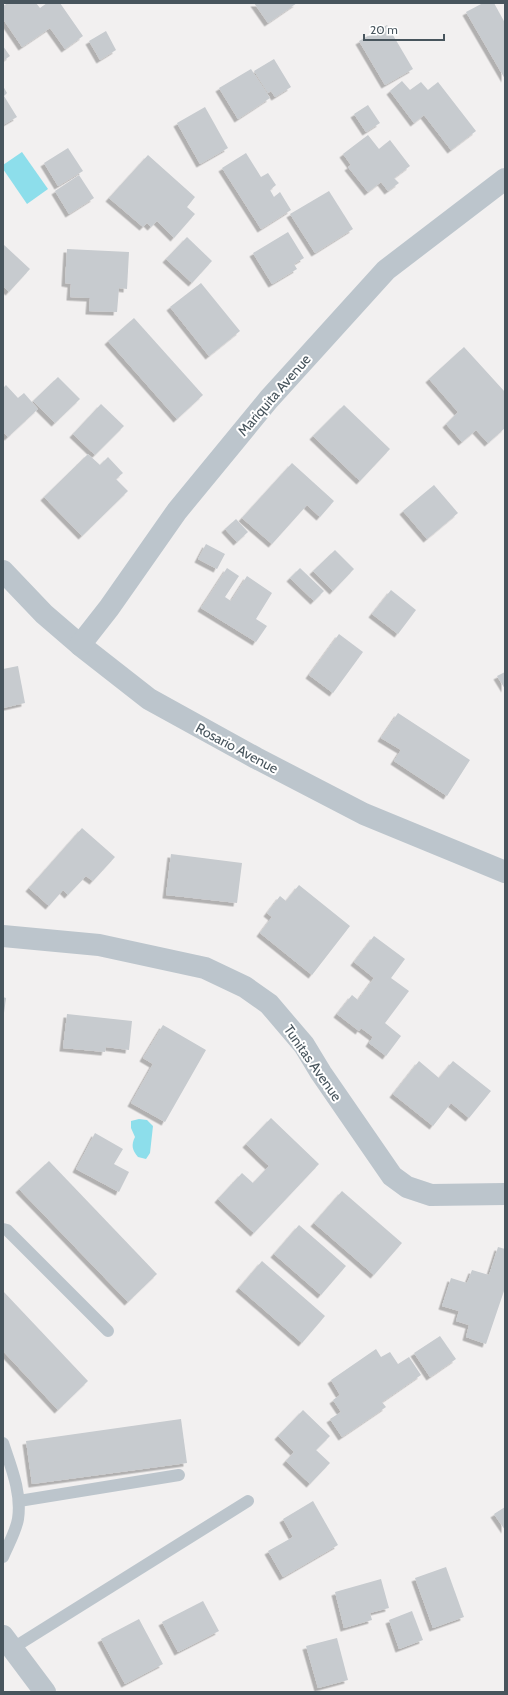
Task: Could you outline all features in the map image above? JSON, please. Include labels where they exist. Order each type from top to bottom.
[{"type":"street","name":"Mariquita Avenue","points":[[80,645],[109,608],[177,511],[269,399],[327,334],[386,270],[505,179]]},
{"type":"street","name":"Rosario Avenue","points":[[3,571],[44,614],[80,645],[150,699],[256,758],[364,814],[505,871]]},
{"type":"street","name":"Tunitas Avenue","points":[[3,936],[99,945],[205,968],[245,987],[269,1004],[304,1045],[392,1176],[407,1187],[431,1195],[505,1194]]},
{"type":"street","points":[[8,1642],[45,1692]]},
{"type":"lane","points":[[3,1229],[7,1230],[108,1331]]},
{"type":"lane","points":[[3,1443],[13,1473],[19,1501],[18,1520],[3,1557]]},
{"type":"lane","points":[[19,1501],[179,1475]]},
{"type":"lane","points":[[8,1642],[248,1501]]},
{"type":"water","points":[[22,152],[48,189],[27,204],[3,169],[3,165]]},
{"type":"water","points":[[139,1119],[147,1120],[153,1126],[150,1153],[146,1159],[138,1157],[134,1152],[133,1147],[135,1137],[131,1128],[131,1121]]},
{"type":"building","points":[[8,3],[36,3],[40,8],[47,3],[60,3],[83,36],[65,49],[50,28],[22,47],[3,19],[3,6]]},
{"type":"building","points":[[254,3],[297,3],[268,23]]},
{"type":"building","points":[[483,3],[494,3],[505,23],[505,79],[466,12]]},
{"type":"building","points":[[387,25],[413,69],[385,85],[359,41]]},
{"type":"building","points":[[106,31],[116,50],[100,60],[89,41]]},
{"type":"building","points":[[3,46],[10,56],[3,61]]},
{"type":"building","points":[[274,59],[291,87],[275,97],[271,91],[268,93],[254,71]]},
{"type":"building","points":[[251,69],[270,98],[238,119],[219,88]]},
{"type":"building","points":[[402,81],[410,90],[421,82],[428,90],[438,82],[476,131],[451,150],[424,115],[414,123],[390,91]]},
{"type":"building","points":[[3,86],[7,93],[4,96],[17,117],[3,125]]},
{"type":"building","points":[[368,105],[380,123],[366,132],[354,114]]},
{"type":"building","points":[[205,107],[228,148],[200,164],[177,123]]},
{"type":"building","points":[[368,135],[379,149],[390,140],[410,166],[394,178],[399,183],[388,191],[381,182],[368,192],[348,167],[351,165],[343,154]]},
{"type":"building","points":[[68,148],[83,171],[58,186],[44,163]]},
{"type":"building","points":[[246,153],[261,177],[268,173],[276,185],[270,190],[274,197],[280,192],[291,210],[261,229],[222,168]]},
{"type":"building","points":[[148,155],[195,197],[187,207],[195,214],[174,238],[157,221],[151,227],[147,223],[143,227],[109,198]]},
{"type":"building","points":[[79,175],[94,198],[69,214],[55,191]]},
{"type":"building","points":[[329,191],[353,229],[315,253],[290,214]]},
{"type":"building","points":[[288,232],[304,258],[294,264],[297,269],[272,284],[253,253]]},
{"type":"building","points":[[187,237],[212,261],[192,283],[166,259]]},
{"type":"building","points":[[3,244],[30,269],[9,292],[3,286]]},
{"type":"building","points":[[67,249],[129,252],[127,289],[119,288],[117,312],[89,311],[90,298],[70,297],[71,284],[65,283]]},
{"type":"building","points":[[201,283],[240,331],[209,356],[170,307]]},
{"type":"building","points":[[134,318],[203,395],[177,419],[108,341]]},
{"type":"building","points":[[464,347],[505,392],[505,428],[488,443],[476,430],[462,442],[446,424],[458,412],[429,379]]},
{"type":"building","points":[[58,377],[80,399],[55,423],[33,401]]},
{"type":"building","points":[[6,385],[18,398],[24,393],[38,409],[8,437],[3,432],[3,388]]},
{"type":"building","points":[[101,404],[124,426],[95,455],[73,434]]},
{"type":"building","points":[[344,405],[390,449],[360,481],[313,436]]},
{"type":"building","points":[[88,454],[100,465],[108,457],[123,473],[116,479],[128,491],[82,536],[44,497]]},
{"type":"building","points":[[292,463],[334,501],[320,517],[307,505],[272,544],[242,518]]},
{"type":"building","points":[[434,485],[458,513],[427,539],[403,511]]},
{"type":"building","points":[[236,519],[248,532],[237,542],[225,529]]},
{"type":"building","points":[[206,544],[225,554],[217,569],[198,559]]},
{"type":"building","points":[[335,550],[354,569],[333,591],[313,571]]},
{"type":"building","points":[[227,568],[239,576],[225,597],[231,601],[247,576],[272,593],[256,619],[267,626],[256,642],[201,608]]},
{"type":"building","points":[[300,568],[324,591],[314,601],[290,578]]},
{"type":"building","points":[[391,590],[416,610],[398,634],[372,614]]},
{"type":"building","points":[[339,634],[363,652],[333,693],[309,675]]},
{"type":"building","points":[[18,666],[25,703],[3,708],[3,669]]},
{"type":"building","points":[[505,672],[505,689],[497,676]]},
{"type":"building","points":[[398,713],[470,760],[447,796],[394,761],[401,750],[381,738]]},
{"type":"building","points":[[82,828],[115,857],[93,881],[86,876],[68,895],[63,890],[49,906],[29,888]]},
{"type":"building","points":[[171,854],[242,863],[237,903],[166,895]]},
{"type":"building","points":[[299,885],[350,926],[312,975],[260,933],[272,917],[267,913],[280,896],[286,901]]},
{"type":"building","points":[[374,936],[405,959],[391,978],[409,991],[385,1023],[401,1036],[386,1056],[369,1043],[373,1037],[361,1028],[359,1031],[337,1014],[352,995],[358,1000],[374,978],[354,962]]},
{"type":"building","points":[[3,997],[6,998],[4,1013],[3,1013]]},
{"type":"building","points":[[67,1014],[132,1021],[129,1050],[106,1047],[105,1052],[63,1048]]},
{"type":"building","points":[[163,1025],[206,1050],[165,1122],[131,1103],[153,1064],[143,1058]]},
{"type":"building","points":[[419,1061],[439,1078],[453,1061],[491,1091],[469,1118],[451,1103],[433,1126],[393,1094]]},
{"type":"building","points":[[271,1118],[319,1164],[254,1233],[218,1199],[242,1173],[253,1183],[269,1166],[246,1144]]},
{"type":"building","points":[[95,1133],[123,1149],[114,1164],[129,1172],[119,1192],[76,1169]]},
{"type":"building","points":[[49,1161],[157,1274],[128,1302],[19,1189]]},
{"type":"building","points":[[342,1191],[402,1243],[374,1275],[314,1223]]},
{"type":"building","points":[[299,1225],[346,1266],[321,1295],[274,1254]]},
{"type":"building","points":[[498,1247],[505,1249],[505,1288],[486,1344],[466,1337],[469,1325],[456,1321],[459,1311],[442,1306],[451,1278],[467,1283],[472,1270],[489,1275]]},
{"type":"building","points":[[262,1261],[325,1316],[302,1343],[239,1288]]},
{"type":"building","points":[[3,1291],[88,1381],[58,1410],[3,1351]]},
{"type":"building","points":[[440,1336],[456,1359],[430,1377],[414,1353]]},
{"type":"building","points":[[376,1349],[381,1357],[390,1352],[398,1364],[409,1357],[421,1375],[382,1402],[386,1407],[342,1437],[330,1419],[341,1412],[333,1400],[340,1395],[331,1380]]},
{"type":"building","points":[[303,1410],[330,1436],[316,1450],[330,1463],[310,1484],[286,1461],[294,1452],[278,1436]]},
{"type":"building","points":[[181,1419],[187,1463],[32,1484],[26,1441]]},
{"type":"building","points":[[313,1501],[338,1545],[283,1577],[268,1551],[293,1537],[283,1519]]},
{"type":"building","points":[[505,1507],[505,1530],[494,1514]]},
{"type":"building","points":[[446,1567],[464,1617],[433,1628],[415,1578]]},
{"type":"building","points":[[381,1579],[389,1608],[370,1613],[372,1620],[344,1628],[335,1592]]},
{"type":"building","points":[[203,1601],[219,1631],[178,1652],[162,1622]]},
{"type":"building","points":[[412,1611],[423,1640],[399,1649],[389,1620]]},
{"type":"building","points":[[139,1619],[163,1664],[125,1684],[101,1639]]},
{"type":"building","points":[[337,1638],[348,1680],[318,1688],[306,1646]]}]
